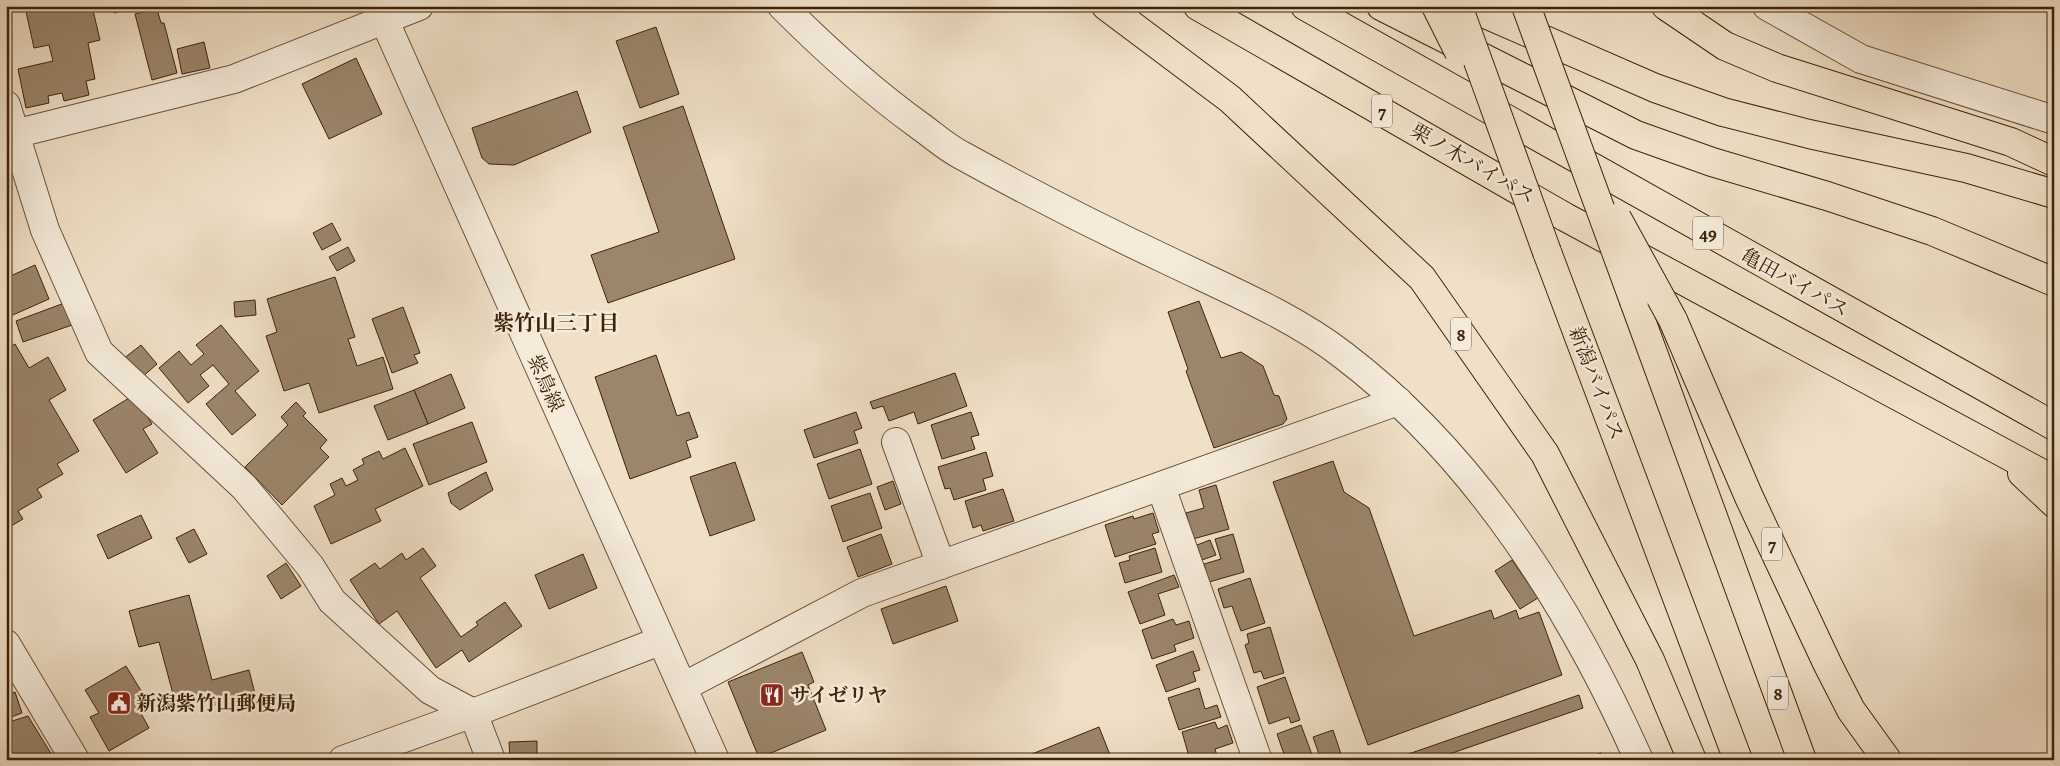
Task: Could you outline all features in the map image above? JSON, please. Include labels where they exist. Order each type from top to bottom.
[{"type":"highway","name":"8","points":[[1106,6],[1230,99],[1422,278],[1545,454],[1650,660],[1692,760]]},
{"type":"highway","name":"栗ノ木バイパス","points":[[1198,6],[1565,217],[1989,444]]},
{"type":"highway","name":"亀田バイパス","points":[[1305,6],[2054,426]]},
{"type":"highway","points":[[1381,6],[1636,134],[1712,162],[1827,196],[1932,231],[2054,282]]},
{"type":"highway","points":[[1436,6],[1514,161]]},
{"type":"highway","name":"新潟バイパス","points":[[1458,6],[1547,252],[1738,760]]},
{"type":"highway","points":[[1467,6],[1656,88],[1722,112],[1809,134],[1966,168],[2054,194]]},
{"type":"highway","name":"7","points":[[1526,6],[1574,138],[1673,320],[1750,497],[1850,710],[1887,760]]},
{"type":"highway","points":[[1666,6],[1725,46],[1777,68],[2010,142],[2054,162]]},
{"type":"highway","name":"8","points":[[1574,138],[1802,760]]},
{"type":"highway","points":[[1989,444],[2054,480]]},
{"type":"highway","name":"7","points":[[1989,444],[2054,503]]},
{"type":"street","points":[[14,134],[234,79],[381,12],[418,6]]},
{"type":"street","points":[[782,6],[887,102],[959,155],[1156,255],[1273,310],[1342,354],[1398,401],[1466,472],[1544,578],[1622,722],[1639,760]]},
{"type":"street","points":[[1767,6],[1861,59],[2054,120]]},
{"type":"street","name":"紫鳥線","points":[[381,12],[660,641],[683,687],[715,760]]},
{"type":"street","points":[[6,105],[45,230],[100,352],[244,487],[310,566],[332,601],[430,690],[473,713],[490,760]]},
{"type":"street","points":[[683,687],[862,593],[1398,401]]},
{"type":"street","points":[[896,442],[941,565]]},
{"type":"street","points":[[1161,487],[1257,758]]},
{"type":"street","points":[[343,760],[473,713],[660,641]]},
{"type":"street","points":[[6,644],[75,760]]},
{"type":"building","points":[[56,6],[57,11],[78,6],[92,6],[100,40],[88,43],[95,79],[86,81],[89,95],[64,101],[62,93],[48,96],[49,103],[26,108],[18,69],[53,61],[49,45],[34,48],[25,7]]},
{"type":"building","points":[[112,6],[139,6],[114,13]]},
{"type":"building","points":[[146,6],[156,6],[161,23],[164,23],[177,73],[152,80],[135,14],[147,11]]},
{"type":"building","points":[[656,27],[679,94],[640,108],[616,41]]},
{"type":"building","points":[[204,42],[210,68],[182,74],[177,49]]},
{"type":"building","points":[[356,58],[382,114],[329,139],[302,84]]},
{"type":"building","points":[[577,91],[591,132],[514,165],[489,164],[482,158],[472,128]]},
{"type":"building","points":[[683,106],[735,259],[608,303],[591,255],[659,232],[623,127]]},
{"type":"building","points":[[332,223],[341,240],[322,250],[313,233]]},
{"type":"building","points":[[348,247],[355,261],[337,271],[329,257]]},
{"type":"building","points":[[35,265],[49,299],[6,318],[6,278]]},
{"type":"building","points":[[335,277],[355,337],[348,339],[357,366],[383,357],[393,389],[319,413],[309,383],[284,391],[266,336],[277,332],[267,299]]},
{"type":"building","points":[[255,300],[256,315],[235,317],[234,302]]},
{"type":"building","points":[[1199,301],[1221,358],[1241,352],[1263,366],[1274,395],[1279,396],[1287,419],[1283,424],[1214,448],[1186,371],[1188,369],[1168,312]]},
{"type":"building","points":[[67,302],[75,324],[23,342],[16,321]]},
{"type":"building","points":[[403,307],[420,353],[414,355],[418,363],[392,373],[372,319]]},
{"type":"building","points":[[221,325],[259,371],[235,391],[256,415],[232,435],[206,404],[229,384],[213,365],[200,375],[209,386],[188,403],[159,368],[179,351],[191,365],[204,354],[196,345]]},
{"type":"building","points":[[15,344],[29,368],[48,357],[66,390],[49,400],[79,451],[57,464],[63,474],[37,489],[42,497],[18,511],[23,519],[6,529],[6,349]]},
{"type":"building","points":[[141,345],[157,364],[140,379],[123,359]]},
{"type":"building","points":[[656,355],[677,416],[689,412],[698,437],[686,441],[691,457],[630,479],[595,377]]},
{"type":"building","points":[[955,373],[967,406],[918,424],[914,412],[889,421],[883,406],[873,409],[870,402]]},
{"type":"building","points":[[451,374],[465,408],[428,424],[414,390]]},
{"type":"building","points":[[414,390],[428,424],[388,440],[374,406]]},
{"type":"building","points":[[134,395],[152,424],[143,429],[158,453],[126,473],[93,420]]},
{"type":"building","points":[[296,402],[306,413],[303,416],[327,440],[320,448],[329,457],[282,505],[245,467],[288,425],[281,417]]},
{"type":"building","points":[[856,412],[862,428],[854,431],[858,443],[814,458],[804,430]]},
{"type":"building","points":[[971,412],[979,435],[971,437],[975,449],[942,459],[931,425]]},
{"type":"building","points":[[472,422],[487,462],[429,485],[413,444]]},
{"type":"building","points":[[405,448],[423,486],[375,509],[381,521],[331,544],[314,506],[335,495],[330,484],[342,478],[346,486],[358,480],[353,470],[364,464],[362,459],[379,451],[383,459]]},
{"type":"building","points":[[860,449],[872,484],[829,499],[817,464]]},
{"type":"building","points":[[986,452],[993,476],[983,479],[986,490],[954,500],[950,488],[945,489],[938,467]]},
{"type":"building","points":[[1333,461],[1344,492],[1369,508],[1414,636],[1491,610],[1494,619],[1516,610],[1519,619],[1539,612],[1562,675],[1368,745],[1273,482]]},
{"type":"building","points":[[735,462],[755,520],[710,536],[690,477]]},
{"type":"building","points":[[486,472],[493,490],[460,510],[451,503],[448,493]]},
{"type":"building","points":[[893,481],[901,504],[885,510],[877,487]]},
{"type":"building","points":[[1216,485],[1229,529],[1193,539],[1186,513],[1204,508],[1199,490]]},
{"type":"building","points":[[1003,489],[1014,521],[983,531],[981,525],[973,528],[965,501]]},
{"type":"building","points":[[870,493],[882,528],[843,542],[831,506]]},
{"type":"building","points":[[1153,513],[1159,532],[1152,534],[1156,544],[1115,557],[1105,525],[1133,516],[1134,519]]},
{"type":"building","points":[[141,515],[152,538],[108,559],[97,535]]},
{"type":"building","points":[[194,529],[207,554],[189,563],[176,538]]},
{"type":"building","points":[[881,534],[892,564],[858,577],[847,547]]},
{"type":"building","points":[[1233,534],[1244,572],[1209,582],[1204,564],[1221,559],[1215,539]]},
{"type":"building","points":[[1210,540],[1216,555],[1202,560],[1197,545]]},
{"type":"building","points":[[423,548],[436,566],[420,578],[461,637],[478,625],[476,622],[505,602],[522,626],[469,662],[462,650],[436,668],[397,611],[379,624],[350,580],[375,563],[380,569],[402,553],[406,560]]},
{"type":"building","points":[[1155,548],[1162,572],[1125,583],[1119,563],[1130,560],[1129,556]]},
{"type":"building","points":[[583,554],[597,588],[549,609],[535,575]]},
{"type":"building","points":[[1512,560],[1538,598],[1520,609],[1495,571]]},
{"type":"building","points":[[286,563],[301,586],[281,599],[267,576]]},
{"type":"building","points":[[1174,575],[1179,587],[1158,594],[1165,615],[1140,624],[1128,592]]},
{"type":"building","points":[[1250,578],[1265,623],[1241,631],[1232,606],[1224,608],[1218,589]]},
{"type":"building","points":[[946,586],[958,621],[893,644],[881,609]]},
{"type":"building","points":[[189,595],[212,680],[249,670],[255,694],[211,706],[208,696],[176,705],[159,642],[139,647],[129,611]]},
{"type":"building","points":[[1173,619],[1176,625],[1189,621],[1194,638],[1174,645],[1176,651],[1152,659],[1142,630]]},
{"type":"building","points":[[1270,627],[1284,673],[1264,679],[1261,671],[1254,673],[1245,645],[1249,643],[1247,634]]},
{"type":"building","points":[[1193,651],[1200,670],[1193,672],[1196,681],[1166,692],[1156,665]]},
{"type":"building","name":"サイゼリヤ","points":[[802,652],[814,682],[808,685],[826,730],[759,758],[728,682]]},
{"type":"building","points":[[126,666],[149,704],[139,710],[149,728],[109,751],[90,717],[99,713],[85,690]]},
{"type":"building","points":[[1285,677],[1300,720],[1291,723],[1289,717],[1269,724],[1257,687]]},
{"type":"building","points":[[1199,688],[1205,709],[1217,705],[1221,717],[1179,730],[1168,698]]},
{"type":"building","points":[[15,692],[22,713],[6,719],[6,695]]},
{"type":"building","points":[[1579,695],[1583,708],[1432,760],[1391,760]]},
{"type":"building","points":[[28,716],[55,760],[6,760],[6,723]]},
{"type":"building","points":[[1215,722],[1218,729],[1227,725],[1233,743],[1215,749],[1217,756],[1205,760],[1190,760],[1182,732]]},
{"type":"building","points":[[1301,725],[1314,760],[1286,760],[1277,734]]},
{"type":"building","points":[[1099,727],[1112,760],[1017,760]]},
{"type":"building","points":[[1333,730],[1343,760],[1321,760],[1313,737]]},
{"type":"building","points":[[537,741],[537,760],[510,760],[509,742]]},
{"type":"building","points":[[1601,753],[1604,760],[1578,760]]},
{"type":"place","name":"サイゼリヤ","points":[[772,695]]},
{"type":"place","name":"新潟紫竹山郵便局","points":[[119,703]]},
{"type":"district","name":"紫竹山三丁目","points":[[556,323]]}]
